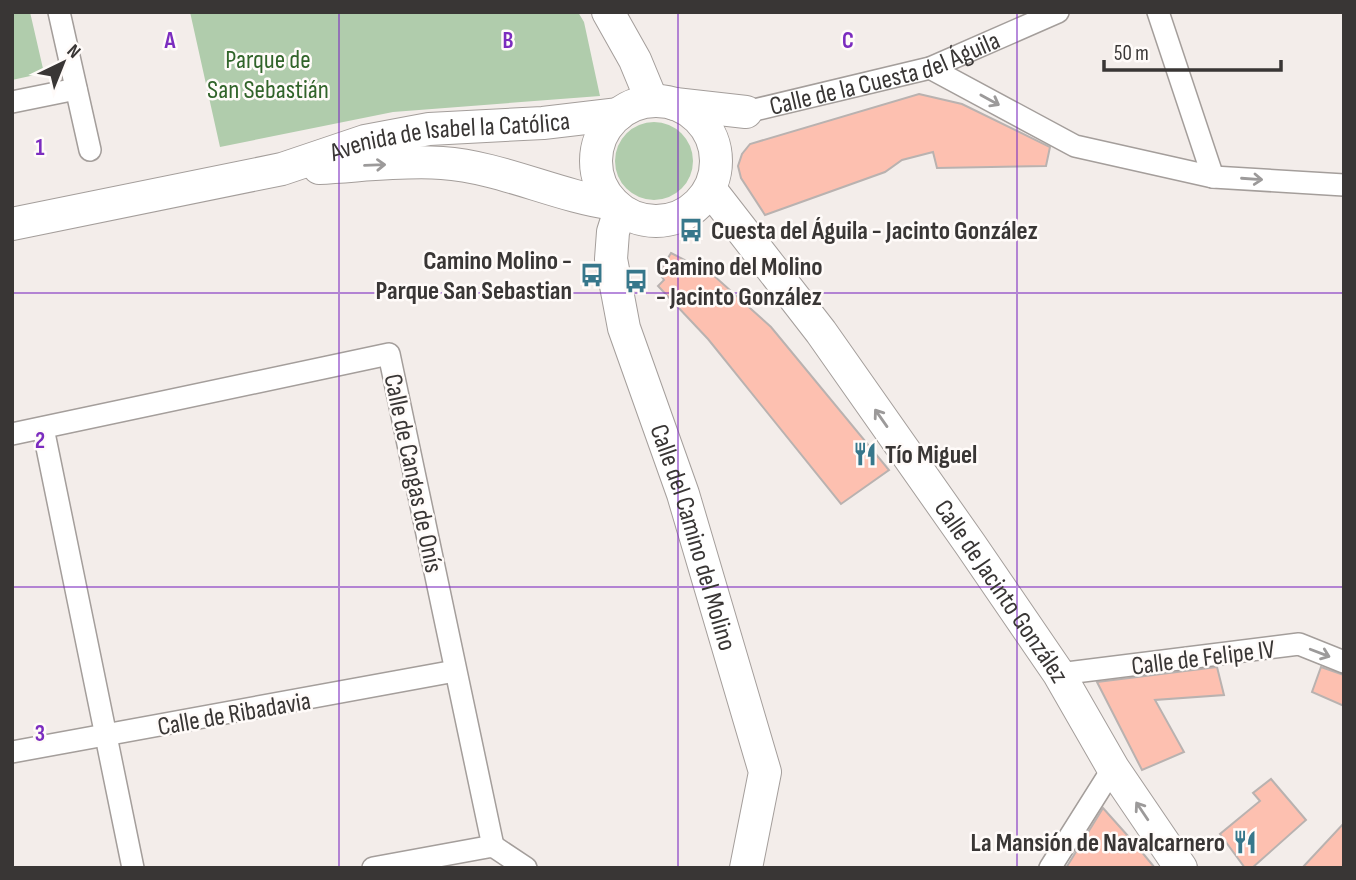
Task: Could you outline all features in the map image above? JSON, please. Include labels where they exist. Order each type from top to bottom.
[{"type":"street","points":[[59,12],[90,150]]},
{"type":"street","points":[[608,12],[663,102]]},
{"type":"street","name":"Calle de la Cuesta del Águila","points":[[663,102],[746,112],[930,68],[1058,12]]},
{"type":"street","points":[[1158,12],[1213,177]]},
{"type":"street","points":[[930,68],[1075,146],[1213,177],[1344,185]]},
{"type":"street","points":[[12,102],[76,89]]},
{"type":"street","points":[[663,102],[692,113],[707,129],[716,149],[716,169],[710,189],[696,207],[667,221],[635,218],[617,207],[602,187],[596,168],[598,148],[605,129],[619,114],[635,105],[663,102]]},
{"type":"street","name":"Calle de la Cuesta del Águila","points":[[716,149],[746,112]]},
{"type":"street","name":"Avenida de Isabel la Católica","points":[[12,224],[282,169],[365,141],[429,129],[543,123],[619,114]]},
{"type":"street","name":"Avenida de Isabel la Católica","points":[[282,169],[443,163],[524,180],[584,200],[617,207]]},
{"type":"street","name":"Calle de Jacinto González","points":[[710,189],[821,332],[1059,674],[1113,768],[1181,868]]},
{"type":"street","name":"Calle del Camino del Molino","points":[[617,207],[611,259],[624,328],[683,494],[765,772],[746,868]]},
{"type":"street","name":"Calle de Cangas de Onís","points":[[12,434],[389,354],[493,846]]},
{"type":"street","points":[[43,428],[133,868]]},
{"type":"street","name":"Calle de Felipe IV","points":[[1059,674],[1299,645],[1344,662]]},
{"type":"street","name":"Calle de Ribadavia","points":[[12,752],[455,671]]},
{"type":"street","points":[[1050,868],[1113,768]]},
{"type":"street","points":[[373,868],[493,846],[526,868]]},
{"type":"green space","points":[[12,12],[30,12],[44,73],[12,80]]},
{"type":"green space","name":"Parque de San Sebastián","points":[[190,12],[578,12],[584,22],[600,96],[393,112],[220,147]]},
{"type":"green space","points":[[654,122],[669,125],[686,139],[693,161],[690,176],[676,193],[654,200],[639,197],[622,183],[615,161],[618,146],[632,129]]},
{"type":"building","points":[[919,94],[962,104],[1050,147],[1046,166],[937,168],[933,152],[902,160],[885,172],[765,215],[741,178],[738,166],[742,154],[750,144]]},
{"type":"building","points":[[671,253],[712,274],[771,327],[889,470],[841,504],[708,339],[658,286],[664,280],[659,273]]},
{"type":"building","points":[[1217,667],[1224,695],[1155,700],[1184,752],[1142,770],[1097,682]]},
{"type":"building","points":[[1321,667],[1344,675],[1344,706],[1312,692]]},
{"type":"building","points":[[1271,779],[1306,820],[1252,868],[1245,868],[1220,834],[1260,801],[1253,793]]},
{"type":"building","points":[[1103,808],[1136,845],[1155,868],[1066,868]]},
{"type":"building","points":[[1344,823],[1344,868],[1302,868]]},
{"type":"place","name":"Cuesta del Águila - Jacinto González","points":[[691,230]]},
{"type":"place","name":"Camino Molino - Parque San Sebastian","points":[[592,275]]},
{"type":"place","name":"Camino del Molino - Jacinto González","points":[[636,281]]},
{"type":"place","name":"Tío Miguel","points":[[865,454]]},
{"type":"place","name":"La Mansión de Navalcarnero","points":[[1245,842]]}]
